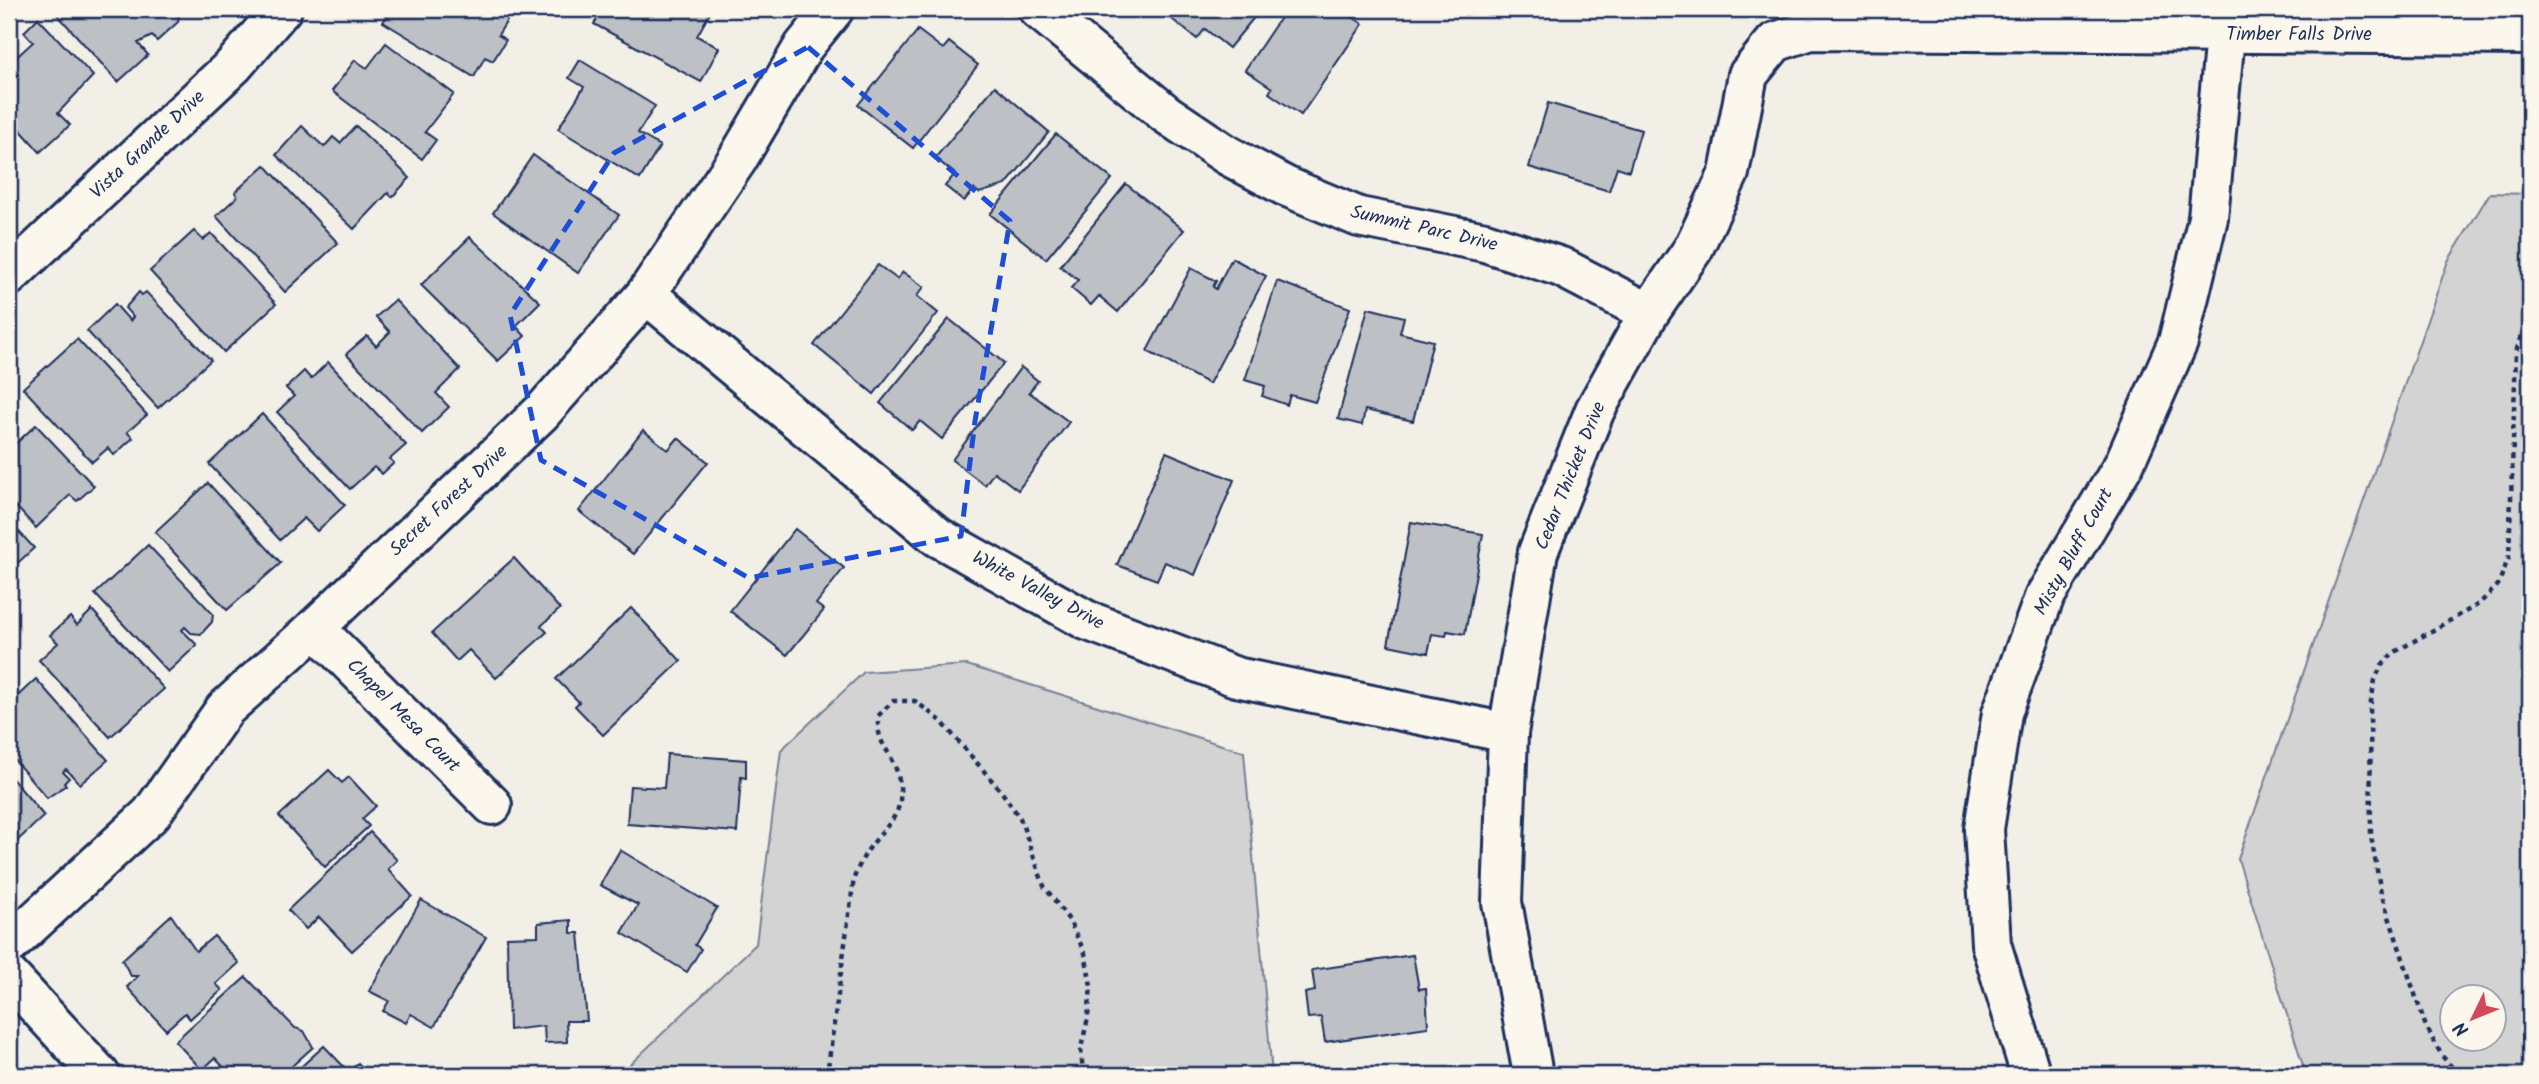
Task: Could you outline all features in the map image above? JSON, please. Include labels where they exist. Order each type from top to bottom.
[{"type":"street","name":"Vista Grande Drive","points":[[9,276],[234,65],[282,9]]},
{"type":"street","name":"Secret Forest Drive","points":[[9,945],[151,814],[225,709],[315,628],[541,413],[646,295],[737,160],[804,46],[834,9]]},
{"type":"street","name":"Summit Parc Drive","points":[[1038,9],[1167,114],[1227,155],[1285,186],[1359,217],[1485,242],[1561,267],[1649,313]]},
{"type":"street","name":"Timber Falls Drive","points":[[1775,42],[1811,30],[2225,35],[2530,35]]},
{"type":"street","name":"Misty Bluff Court","points":[[2031,1075],[1991,944],[1984,829],[2002,713],[2044,598],[2124,464],[2178,342],[2208,218],[2225,35]]},
{"type":"street","name":"Cedar Thicket Drive","points":[[1534,1075],[1502,902],[1508,733],[1538,552],[1595,410],[1649,313],[1693,249],[1729,173],[1748,75],[1775,42]]},
{"type":"street","name":"White Valley Drive","points":[[646,295],[938,537],[1087,620],[1236,677],[1508,733]]},
{"type":"street","name":"Chapel Mesa Court","points":[[315,628],[492,805]]},
{"type":"street","points":[[9,976],[100,1075]]},
{"type":"path","points":[[2459,1075],[2442,1056],[2426,1024],[2381,893],[2371,836],[2371,707],[2378,673],[2393,653],[2479,604],[2498,585],[2509,558],[2516,352],[2530,318]]},
{"type":"path","points":[[824,1075],[828,1068],[853,878],[866,853],[890,825],[902,797],[896,768],[877,735],[878,716],[893,701],[915,701],[941,721],[1001,791],[1020,818],[1044,886],[1069,920],[1085,953],[1091,986],[1088,1018],[1081,1048],[1083,1075]]},
{"type":"highlighted area","points":[[808,47],[1010,221],[975,421],[961,536],[749,578],[541,460],[510,315],[614,153]]},
{"type":"shaded area","points":[[2490,193],[2530,194],[2530,1075],[2306,1075],[2238,859],[2448,261]]},
{"type":"shaded area","points":[[967,665],[1244,752],[1272,1075],[619,1075],[756,944],[781,750],[864,672]]},
{"type":"building","points":[[58,9],[172,9],[179,16],[178,22],[157,41],[152,36],[138,43],[148,55],[118,82],[55,12]]},
{"type":"building","points":[[392,9],[502,9],[511,14],[498,35],[506,40],[493,61],[485,57],[474,77],[383,22]]},
{"type":"building","points":[[603,9],[712,9],[697,36],[719,48],[701,82],[594,24]]},
{"type":"building","points":[[1166,9],[1261,9],[1229,48],[1205,29],[1197,39],[1163,12]]},
{"type":"building","points":[[1286,9],[1340,9],[1363,24],[1301,115],[1269,93],[1272,88],[1245,70]]},
{"type":"building","points":[[38,18],[93,76],[58,113],[70,125],[40,152],[9,117],[9,64],[33,42],[24,32]]},
{"type":"building","points":[[918,30],[943,49],[949,42],[978,65],[913,148],[858,105]]},
{"type":"building","points":[[386,43],[454,94],[425,132],[436,140],[422,159],[332,91],[355,60],[367,68]]},
{"type":"building","points":[[580,60],[655,106],[638,133],[660,146],[640,179],[558,129],[584,87],[569,78]]},
{"type":"building","points":[[995,86],[1049,132],[1006,185],[979,193],[974,189],[964,201],[945,186],[955,174],[935,158]]},
{"type":"building","points":[[1548,103],[1641,130],[1629,171],[1617,167],[1609,191],[1529,167]]},
{"type":"building","points":[[302,126],[324,147],[333,137],[340,143],[356,126],[410,178],[392,197],[388,193],[354,229],[276,155]]},
{"type":"building","points":[[1056,134],[1112,179],[1046,259],[990,214]]},
{"type":"building","points":[[9,139],[18,150],[12,155],[19,163],[9,172]]},
{"type":"building","points":[[533,155],[619,215],[578,273],[493,213]]},
{"type":"building","points":[[265,165],[338,243],[285,292],[216,216],[237,197],[235,192]]},
{"type":"building","points":[[1126,184],[1184,230],[1118,312],[1099,296],[1091,305],[1071,288],[1078,280],[1060,266]]},
{"type":"building","points":[[194,231],[203,240],[211,233],[276,304],[224,352],[150,271]]},
{"type":"building","points":[[470,237],[540,302],[516,326],[525,336],[498,361],[421,285]]},
{"type":"building","points":[[1232,258],[1266,276],[1209,384],[1147,351],[1191,268],[1216,281],[1213,287],[1216,289]]},
{"type":"building","points":[[878,265],[897,279],[903,272],[924,287],[917,296],[938,313],[874,394],[814,345]]},
{"type":"building","points":[[1277,281],[1350,308],[1315,402],[1290,395],[1287,405],[1262,396],[1265,386],[1245,380]]},
{"type":"building","points":[[139,292],[142,295],[146,292],[211,360],[158,408],[87,331],[115,304],[130,321],[133,317],[125,308]]},
{"type":"building","points":[[395,300],[460,369],[436,393],[449,407],[422,433],[346,354],[367,336],[376,346],[390,332],[376,317]]},
{"type":"building","points":[[1368,308],[1404,317],[1400,333],[1433,341],[1413,421],[1365,410],[1362,425],[1338,419]]},
{"type":"building","points":[[949,319],[1004,363],[942,439],[920,421],[912,430],[880,403]]},
{"type":"building","points":[[77,339],[147,415],[127,432],[133,438],[114,455],[108,448],[92,462],[23,388]]},
{"type":"building","points":[[328,362],[406,445],[390,459],[394,463],[382,474],[374,467],[350,489],[277,412],[294,396],[286,388],[304,371],[311,379]]},
{"type":"building","points":[[1021,367],[1038,381],[1029,392],[1069,422],[1018,490],[994,472],[985,485],[952,460]]},
{"type":"building","points":[[262,414],[345,505],[317,531],[304,518],[280,540],[209,464]]},
{"type":"building","points":[[36,425],[94,486],[77,501],[70,495],[36,528],[9,499],[9,442],[13,446]]},
{"type":"building","points":[[643,430],[668,450],[678,438],[708,462],[633,554],[579,511]]},
{"type":"building","points":[[1166,452],[1234,480],[1195,575],[1165,562],[1157,580],[1117,565]]},
{"type":"building","points":[[208,483],[281,563],[227,610],[155,532]]},
{"type":"building","points":[[9,521],[34,548],[9,571]]},
{"type":"building","points":[[1411,522],[1483,534],[1465,634],[1447,631],[1446,636],[1432,634],[1428,653],[1388,645]]},
{"type":"building","points":[[795,529],[844,568],[816,604],[824,610],[787,655],[730,611]]},
{"type":"building","points":[[148,545],[213,614],[212,622],[201,634],[191,633],[185,627],[182,630],[197,645],[168,672],[95,594]]},
{"type":"building","points":[[514,558],[560,609],[541,626],[547,632],[496,678],[469,650],[457,661],[432,633]]},
{"type":"building","points":[[631,608],[681,661],[603,735],[575,706],[579,702],[556,679]]},
{"type":"building","points":[[92,610],[164,689],[110,737],[39,660],[58,643],[50,635],[70,617],[77,625]]},
{"type":"building","points":[[36,679],[108,760],[80,784],[66,769],[63,772],[69,778],[64,783],[66,785],[47,798],[9,754],[9,704]]},
{"type":"building","points":[[667,754],[746,760],[746,778],[741,777],[737,832],[627,824],[630,786],[664,788]]},
{"type":"building","points":[[329,770],[342,783],[349,777],[376,806],[362,819],[369,826],[325,867],[279,816]]},
{"type":"building","points":[[9,775],[44,816],[16,842],[9,834]]},
{"type":"building","points":[[370,832],[397,860],[388,869],[412,896],[352,951],[319,917],[306,929],[288,910]]},
{"type":"building","points":[[620,850],[717,908],[695,945],[701,949],[687,972],[622,933],[638,905],[600,885]]},
{"type":"building","points":[[421,900],[486,937],[434,1027],[411,1014],[406,1023],[383,1011],[389,1001],[369,991]]},
{"type":"building","points":[[171,915],[196,951],[214,936],[239,963],[216,984],[222,990],[190,1019],[185,1013],[166,1030],[127,987],[138,976],[131,976],[122,960]]},
{"type":"building","points":[[571,920],[571,933],[579,933],[587,1021],[566,1021],[567,1042],[545,1043],[544,1026],[509,1030],[507,937],[538,936],[538,923]]},
{"type":"building","points":[[1413,955],[1419,989],[1426,988],[1428,1027],[1325,1042],[1321,1017],[1308,1018],[1305,993],[1315,991],[1312,970]]},
{"type":"building","points":[[246,977],[295,1028],[304,1031],[313,1047],[282,1075],[244,1075],[234,1067],[228,1072],[215,1058],[202,1070],[175,1041]]},
{"type":"building","points":[[324,1046],[349,1072],[358,1063],[369,1075],[292,1075]]}]
